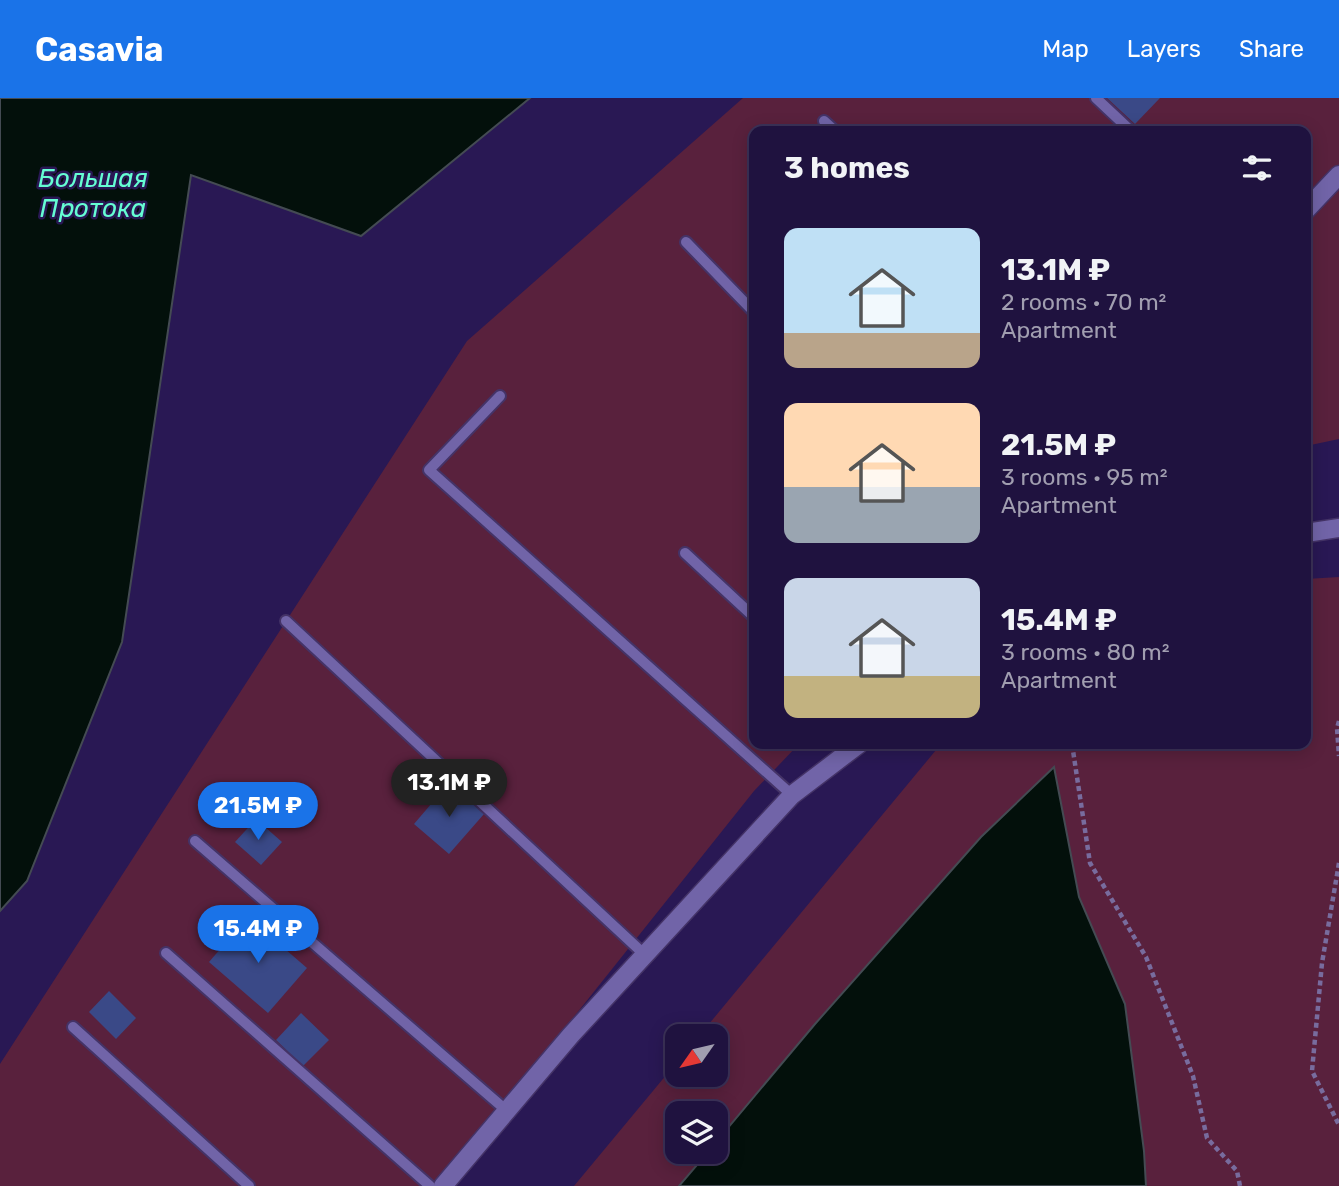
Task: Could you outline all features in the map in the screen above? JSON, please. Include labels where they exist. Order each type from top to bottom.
[{"type":"street","points":[[1311,205],[1339,175]]},
{"type":"street","points":[[1311,532],[1339,528]]},
{"type":"street","points":[[443,1186],[571,1035],[792,795],[852,749]]},
{"type":"lane","points":[[1096,98],[1125,126]]},
{"type":"lane","points":[[824,121],[830,126]]},
{"type":"lane","points":[[686,242],[749,307]]},
{"type":"lane","points":[[500,396],[429,470],[792,795]]},
{"type":"lane","points":[[685,553],[749,612]]},
{"type":"lane","points":[[286,621],[645,955]]},
{"type":"lane","points":[[195,841],[507,1111]]},
{"type":"lane","points":[[166,953],[430,1186]]},
{"type":"lane","points":[[73,1027],[249,1186]]},
{"type":"path","points":[[1339,721],[1339,756]]},
{"type":"path","points":[[1073,749],[1090,863],[1146,957],[1194,1076],[1207,1138],[1237,1171],[1240,1186]]},
{"type":"path","points":[[1339,863],[1322,963],[1312,1071],[1339,1125]]},
{"type":"shaded area","points":[[743,98],[1339,98],[1339,439],[1311,445],[1311,126],[749,126],[749,749],[794,749],[754,791],[439,1186],[0,1186],[0,1064],[467,341]]},
{"type":"shaded area","points":[[1339,577],[1339,1186],[574,1186],[665,1076],[665,1087],[728,1087],[728,1024],[709,1024],[937,749],[1311,749],[1311,579]]},
{"type":"water","name":"Большая Протока","points":[[0,98],[530,98],[361,236],[191,175],[122,642],[27,881],[0,911]]},
{"type":"water","points":[[1054,767],[1079,897],[1125,1004],[1146,1186],[679,1186],[698,1164],[728,1164],[728,1128],[815,1024],[981,837]]},
{"type":"building","points":[[1107,98],[1160,98],[1135,124]]},
{"type":"building","points":[[449,783],[484,814],[449,854],[414,824]]},
{"type":"building","points":[[256,819],[282,842],[261,865],[235,842]]},
{"type":"building","points":[[248,917],[307,968],[268,1013],[209,962]]},
{"type":"building","points":[[109,991],[136,1018],[116,1039],[89,1012]]},
{"type":"building","points":[[301,1013],[329,1040],[303,1066],[276,1040]]}]
